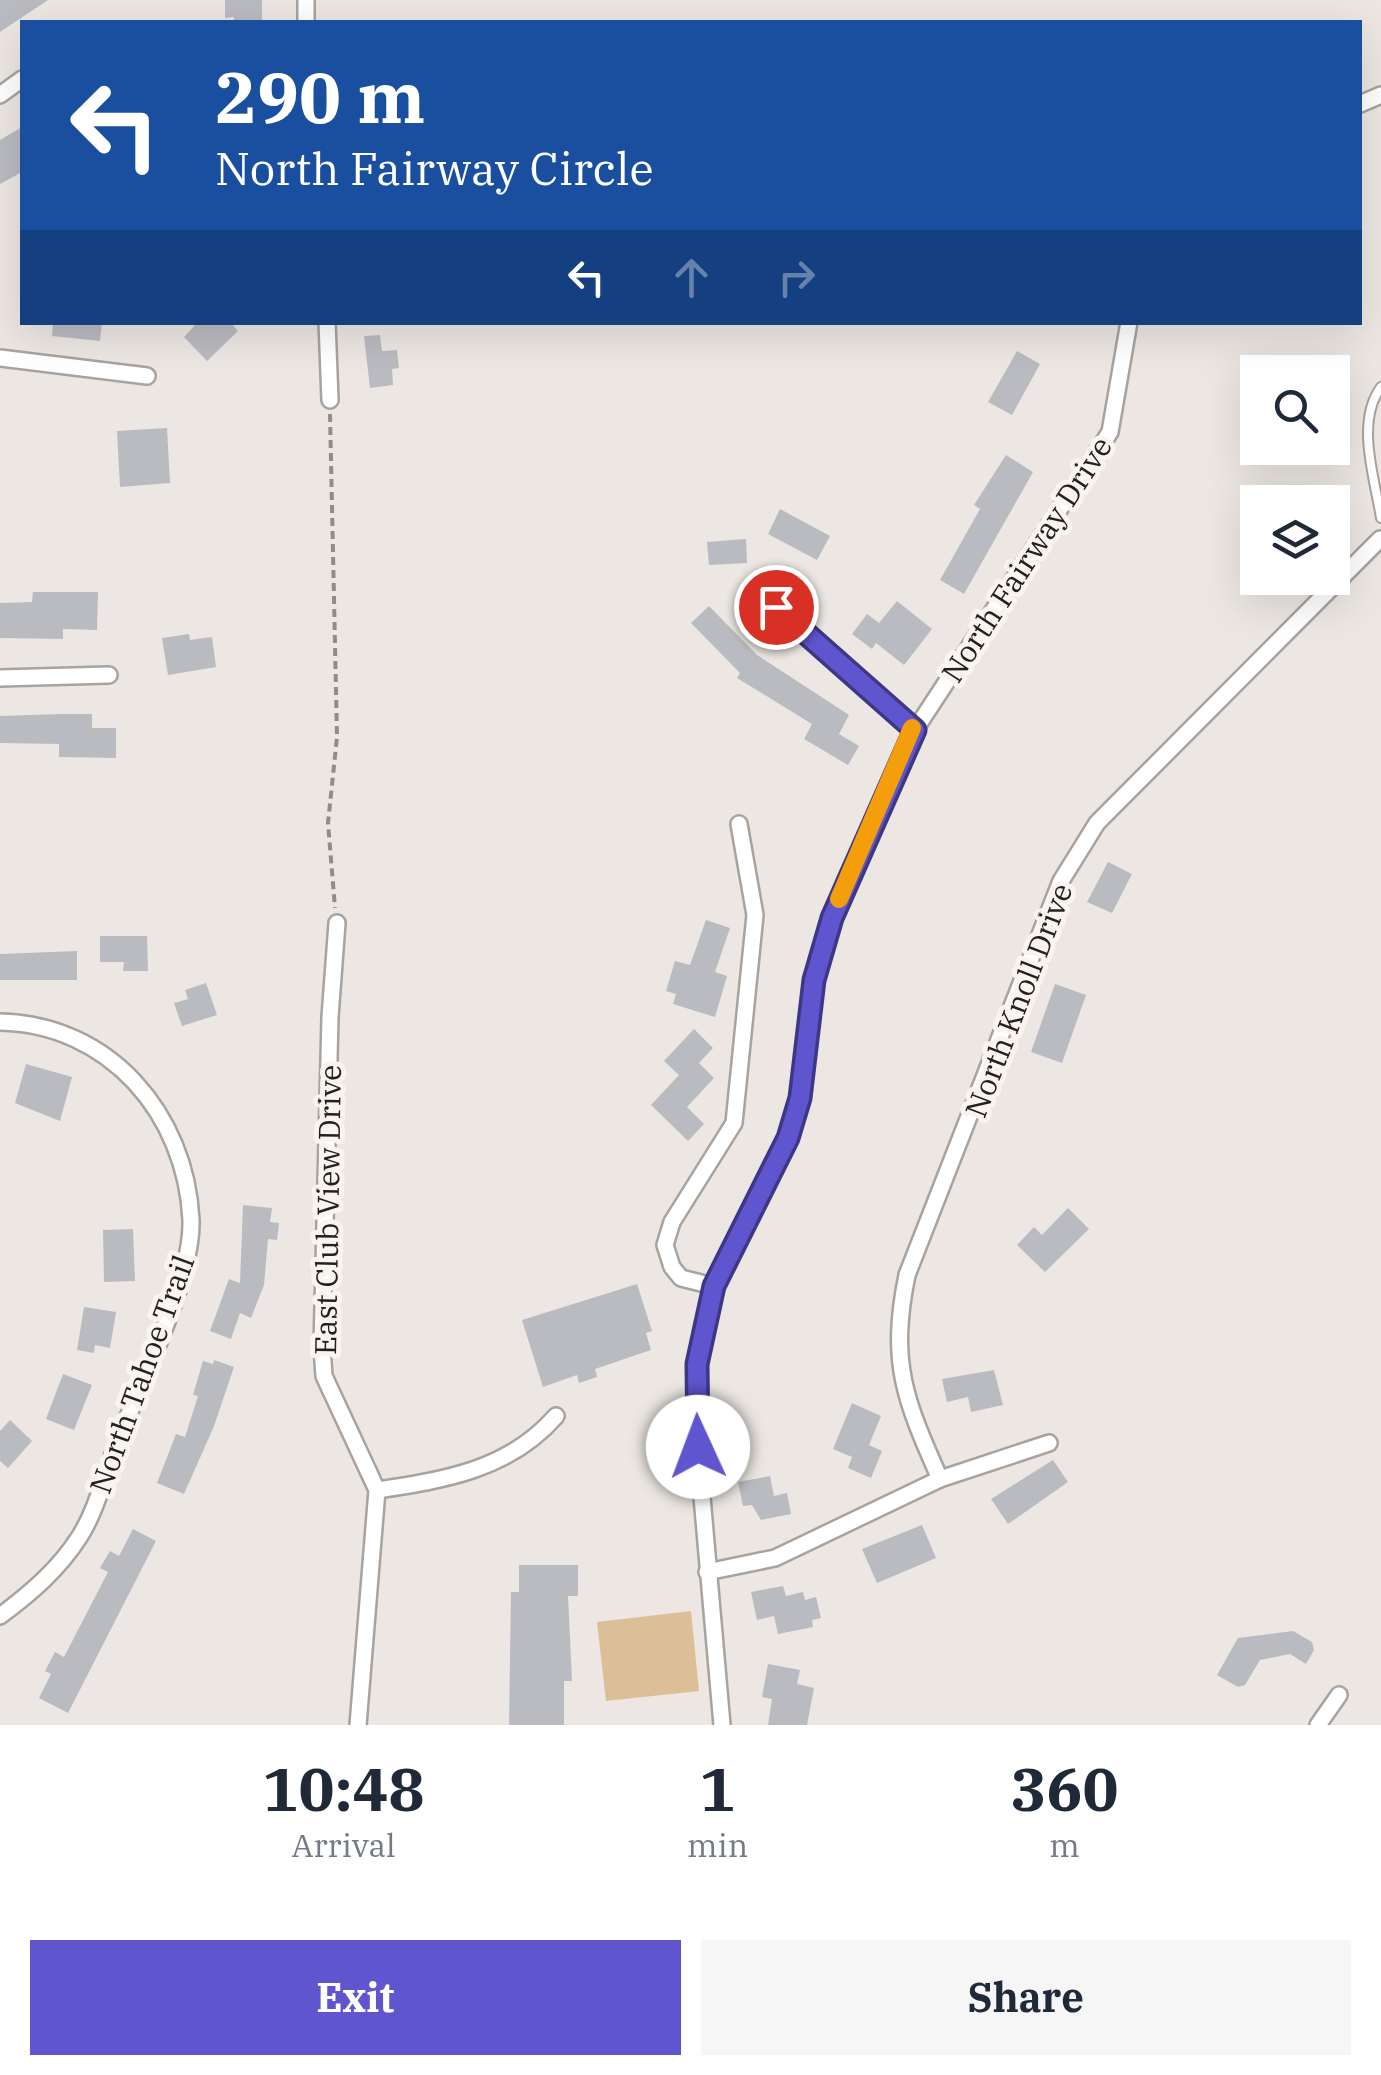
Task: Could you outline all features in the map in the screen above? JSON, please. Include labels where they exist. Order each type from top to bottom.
[{"type":"street","points":[[328,325],[330,400]]},
{"type":"street","name":"North Fairway Drive","points":[[722,1725],[695,1417],[702,1330],[714,1286],[788,1138],[800,1098],[814,980],[832,918],[915,730],[1110,432],[1128,325]]},
{"type":"street","points":[[0,358],[147,376]]},
{"type":"street","name":"North Knoll Drive","points":[[940,1479],[900,1377],[897,1326],[908,1275],[968,1129],[1031,950],[1061,881],[1097,823],[1380,538]]},
{"type":"street","points":[[776,607],[915,730]]},
{"type":"street","points":[[0,678],[109,675]]},
{"type":"street","points":[[714,1286],[681,1278],[672,1268],[665,1245],[672,1222],[734,1124],[754,915],[740,824]]},
{"type":"street","name":"East Club View Drive","points":[[337,923],[330,1017],[322,1348],[324,1376],[377,1490],[358,1725]]},
{"type":"street","name":"North Tahoe Trail","points":[[0,1022],[48,1027],[96,1046],[143,1090],[163,1116],[176,1143],[191,1222],[180,1279],[82,1532],[37,1588],[0,1616]]},
{"type":"street","points":[[377,1490],[441,1482],[472,1472],[541,1433],[556,1416]]},
{"type":"street","points":[[706,1572],[775,1558],[940,1479],[1049,1443]]},
{"type":"street","points":[[1318,1725],[1339,1695]]},
{"type":"lane","points":[[1381,387],[1369,417],[1369,445],[1381,518]]},
{"type":"lane","points":[[1380,538],[1381,530]]},
{"type":"path","points":[[330,400],[337,736],[328,823],[337,923]]},
{"type":"shaded area","points":[[691,1611],[699,1691],[606,1701],[597,1622]]},
{"type":"building","points":[[0,0],[48,0],[0,32]]},
{"type":"building","points":[[225,0],[262,0],[262,20],[225,18]]},
{"type":"building","points":[[20,128],[20,173],[0,184],[0,140]]},
{"type":"building","points":[[53,325],[102,325],[100,341],[52,336]]},
{"type":"building","points":[[195,325],[233,325],[238,331],[207,361],[184,337]]},
{"type":"building","points":[[380,335],[382,351],[397,350],[399,368],[392,369],[393,385],[370,388],[364,336]]},
{"type":"building","points":[[1017,351],[1040,364],[1012,415],[988,402]]},
{"type":"building","points":[[167,428],[170,483],[120,487],[117,431]]},
{"type":"building","points":[[1006,455],[1033,472],[964,594],[940,580],[980,509],[974,505]]},
{"type":"building","points":[[780,509],[830,536],[817,560],[768,534]]},
{"type":"building","points":[[746,539],[747,563],[709,565],[707,542]]},
{"type":"building","points":[[33,592],[98,592],[97,630],[63,629],[63,639],[0,638],[0,603],[32,602]]},
{"type":"building","points":[[897,601],[932,629],[904,665],[876,643],[872,649],[852,634],[867,614],[879,623]]},
{"type":"building","points":[[709,606],[757,655],[849,715],[839,734],[859,746],[848,765],[804,739],[812,724],[737,678],[740,673],[691,623]]},
{"type":"building","points":[[189,634],[190,640],[212,637],[216,667],[168,675],[162,638]]},
{"type":"building","points":[[92,714],[92,728],[116,728],[116,758],[59,757],[59,744],[0,743],[0,716]]},
{"type":"building","points":[[1108,862],[1132,874],[1112,913],[1087,902]]},
{"type":"building","points":[[706,920],[730,928],[715,972],[727,976],[715,1017],[673,1004],[676,994],[666,991],[675,961],[690,965]]},
{"type":"building","points":[[100,936],[147,936],[148,971],[123,971],[124,962],[100,962]]},
{"type":"building","points":[[77,951],[77,980],[0,980],[0,954]]},
{"type":"building","points":[[206,983],[217,1015],[182,1026],[174,1003],[188,999],[185,990]]},
{"type":"building","points":[[1055,984],[1086,995],[1062,1063],[1031,1052]]},
{"type":"building","points":[[694,1029],[713,1048],[699,1063],[714,1078],[687,1107],[704,1124],[688,1141],[651,1105],[679,1075],[664,1061]]},
{"type":"building","points":[[26,1064],[72,1077],[60,1121],[15,1103]]},
{"type":"building","points":[[243,1205],[272,1208],[270,1222],[279,1223],[277,1240],[268,1239],[264,1285],[251,1318],[240,1313],[231,1339],[210,1331],[229,1279],[240,1283]]},
{"type":"building","points":[[1068,1208],[1089,1229],[1045,1272],[1017,1245],[1034,1227],[1042,1235]]},
{"type":"building","points":[[133,1229],[135,1281],[104,1282],[103,1230]]},
{"type":"building","points":[[637,1284],[652,1331],[646,1333],[651,1350],[595,1369],[597,1377],[579,1383],[577,1375],[543,1387],[522,1320]]},
{"type":"building","points":[[84,1307],[116,1312],[110,1348],[95,1345],[94,1353],[77,1350]]},
{"type":"building","points":[[214,1360],[234,1367],[214,1426],[184,1494],[157,1483],[176,1434],[185,1437],[198,1396],[193,1395],[203,1361],[213,1364]]},
{"type":"building","points":[[994,1370],[1003,1405],[971,1412],[968,1397],[947,1402],[942,1379]]},
{"type":"building","points":[[63,1374],[92,1385],[74,1430],[46,1419]]},
{"type":"building","points":[[852,1403],[881,1416],[869,1445],[882,1451],[871,1478],[848,1468],[852,1457],[833,1449]]},
{"type":"building","points":[[10,1420],[32,1441],[8,1468],[0,1461],[0,1431]]},
{"type":"building","points":[[1053,1460],[1068,1482],[1008,1524],[991,1499]]},
{"type":"building","points":[[770,1476],[774,1496],[787,1493],[791,1514],[761,1520],[752,1505],[743,1506],[738,1482]]},
{"type":"building","points":[[922,1525],[936,1558],[877,1583],[862,1549]]},
{"type":"building","points":[[133,1529],[156,1541],[68,1713],[39,1698],[51,1674],[45,1671],[55,1652],[64,1657],[108,1572],[100,1568],[110,1551],[119,1556]]},
{"type":"building","points":[[519,1565],[578,1565],[578,1596],[568,1596],[572,1681],[564,1681],[564,1725],[509,1725],[511,1592],[519,1592]]},
{"type":"building","points":[[783,1586],[786,1596],[803,1592],[805,1600],[816,1597],[821,1618],[812,1620],[813,1627],[778,1634],[774,1616],[757,1620],[751,1592]]},
{"type":"building","points":[[1293,1631],[1312,1642],[1314,1650],[1306,1664],[1290,1654],[1260,1660],[1245,1685],[1238,1687],[1217,1675],[1238,1638]]},
{"type":"building","points":[[768,1664],[800,1670],[797,1684],[814,1688],[807,1725],[768,1725],[772,1699],[762,1697]]},
{"type":"slow traffic","points":[[839,899],[915,730],[912,728]]},
{"type":"route","points":[[698,1447],[697,1364],[714,1286],[788,1138],[800,1098],[814,980],[832,918],[915,730],[776,607]]}]
